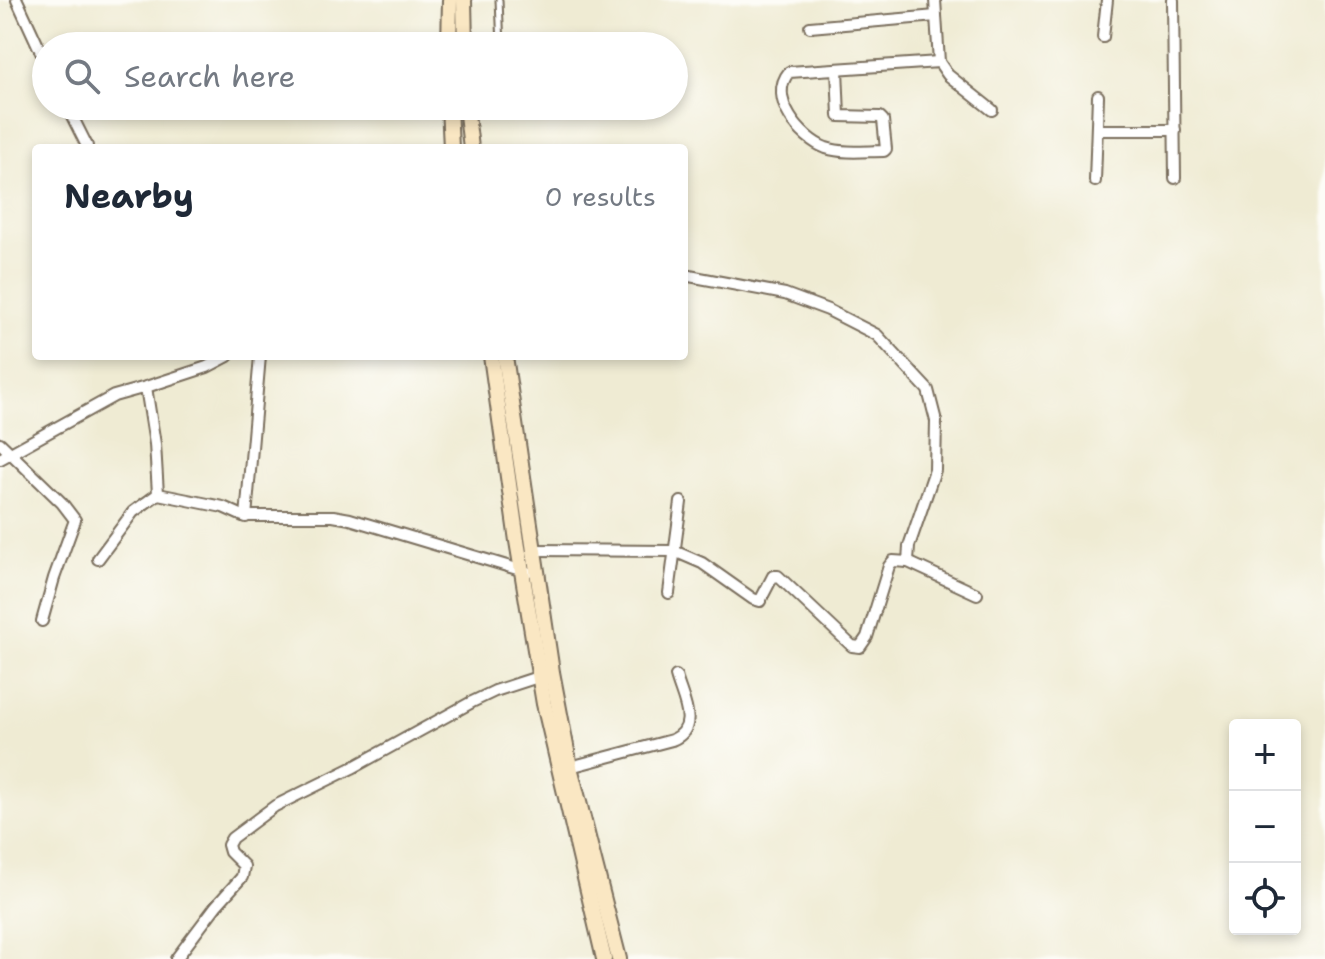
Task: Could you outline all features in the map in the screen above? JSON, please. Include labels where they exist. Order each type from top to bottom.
[{"type":"main road","points":[[449,32],[450,0]]},
{"type":"main road","points":[[464,0],[465,32]]},
{"type":"main road","points":[[450,120],[451,144]]},
{"type":"main road","points":[[468,120],[471,144]]},
{"type":"main road","points":[[492,360],[546,674],[604,959]]},
{"type":"main road","points":[[506,360],[534,550],[529,572]]},
{"type":"main road","points":[[546,674],[619,959]]},
{"type":"street","points":[[17,0],[32,33]]},
{"type":"street","points":[[935,0],[939,62],[944,71],[992,110]]},
{"type":"street","points":[[1103,37],[1107,0]]},
{"type":"street","points":[[1173,0],[1175,178]]},
{"type":"street","points":[[810,27],[936,16]]},
{"type":"street","points":[[837,69],[839,116],[880,117],[883,120],[884,151],[841,152],[816,144],[799,129],[787,112],[781,89],[783,78],[789,72],[939,62]]},
{"type":"street","points":[[1095,181],[1098,96]]},
{"type":"street","points":[[74,120],[86,144]]},
{"type":"street","points":[[1097,130],[1175,130]]},
{"type":"street","points":[[688,276],[785,294],[828,310],[877,335],[928,390],[936,421],[935,470],[909,546],[908,562]]},
{"type":"street","points":[[0,459],[114,396],[220,360]]},
{"type":"street","points":[[246,517],[260,360]]},
{"type":"street","points":[[146,387],[155,444],[158,494]]},
{"type":"street","points":[[0,443],[62,503],[76,523],[54,578],[42,621]]},
{"type":"street","points":[[98,559],[133,512],[158,494],[223,507],[246,517],[333,516],[350,519],[529,572]]},
{"type":"street","points":[[669,593],[681,502]]},
{"type":"street","points":[[534,550],[674,551],[702,563],[760,601],[773,576],[778,576],[852,646],[860,647],[867,637],[893,561],[908,562],[977,594]]},
{"type":"street","points":[[176,959],[242,877],[244,866],[230,852],[228,845],[232,838],[261,816],[472,702],[546,674]]},
{"type":"street","points":[[570,767],[642,749],[685,734],[689,724],[676,676]]},
{"type":"lane","points":[[499,0],[500,32]]}]
